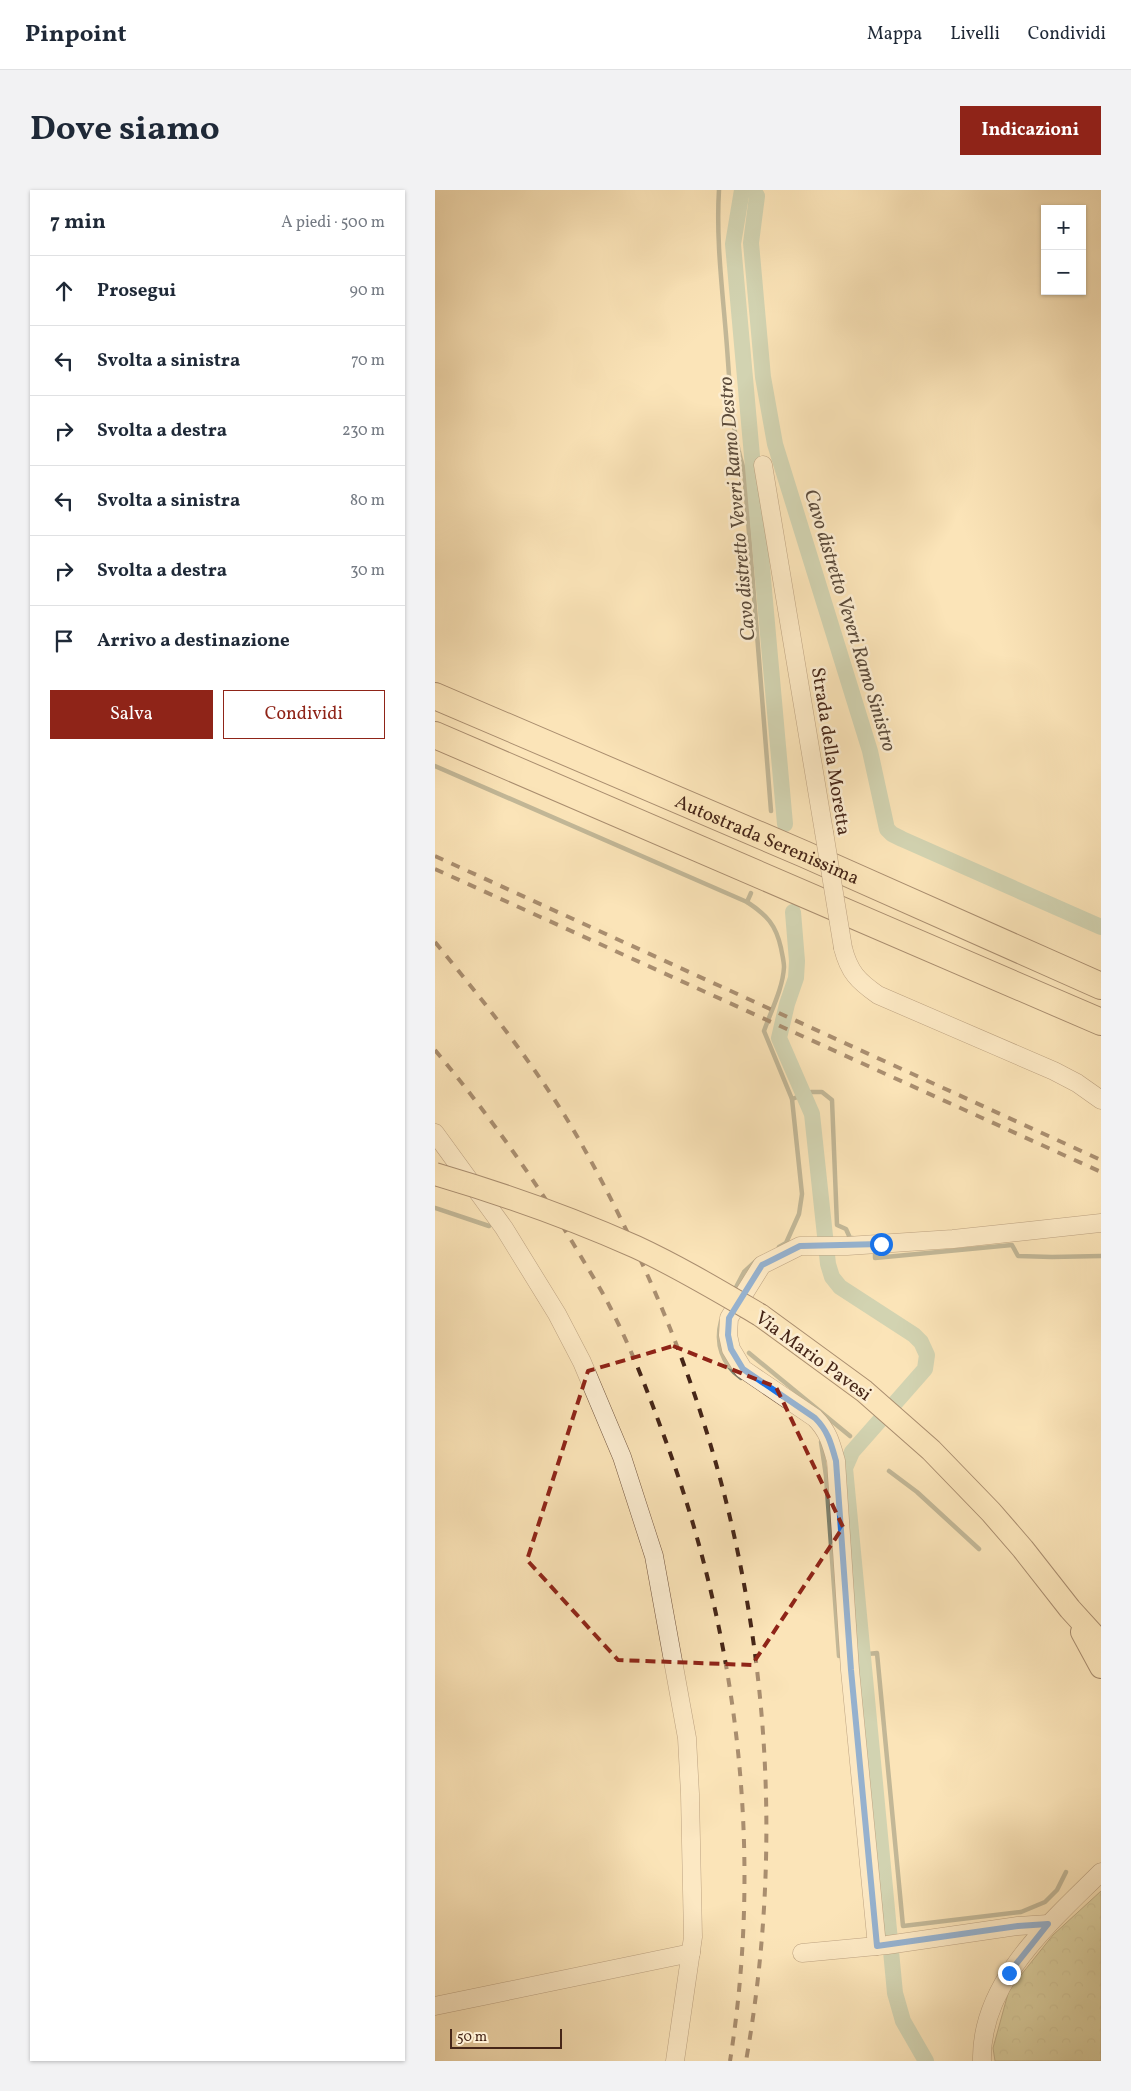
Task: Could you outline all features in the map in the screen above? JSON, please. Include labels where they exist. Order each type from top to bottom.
[{"type":"highway","name":"Autostrada Serenissima","points":[[435,696],[803,854],[1101,986]]},
{"type":"highway","name":"Autostrada Serenissima","points":[[435,735],[1101,1022]]},
{"type":"main road","name":"Via Mario Pavesi","points":[[435,1174],[517,1200],[597,1230],[679,1269],[760,1315],[834,1368],[931,1450],[991,1512],[1070,1609]]},
{"type":"main road","points":[[1070,1609],[1101,1643]]},
{"type":"main road","points":[[1070,1609],[1101,1667]]},
{"type":"street","name":"Strada della Moretta","points":[[763,465],[843,948],[850,970],[863,985],[878,995],[1054,1071],[1077,1083],[1101,1100]]},
{"type":"street","points":[[435,1133],[504,1228],[557,1314],[602,1408],[622,1457],[654,1556],[687,1738],[692,1836],[693,1937],[675,2061]]},
{"type":"street","points":[[887,1945],[851,1670],[836,1461],[825,1428],[815,1418],[743,1369],[731,1349],[728,1335],[729,1318],[762,1265],[800,1246],[953,1239],[1101,1223]]},
{"type":"street","points":[[982,2061],[982,2050],[989,2014],[1009,1973],[1048,1924],[1101,1872]]},
{"type":"street","points":[[802,1953],[887,1945],[1018,1926],[1048,1924]]},
{"type":"street","points":[[435,2006],[691,1954]]},
{"type":"highlighted area","points":[[673,1346],[776,1387],[843,1527],[752,1665],[618,1660],[527,1560],[588,1371]]},
{"type":"green space","points":[[1101,1891],[1101,2061],[995,2061],[993,2048],[1009,1990],[1053,1935]]},
{"type":"waterway","points":[[719,190],[721,280],[733,420],[744,470],[771,811]]},
{"type":"waterway","name":"Cavo distretto Veveri Ramo Destro","points":[[742,190],[733,244],[785,824]]},
{"type":"waterway","name":"Cavo distretto Veveri Ramo Sinistro","points":[[753,190],[757,196],[751,243],[763,377],[775,444],[870,751],[887,829],[902,839],[1101,927]]},
{"type":"waterway","points":[[435,766],[747,902],[770,921],[779,940],[784,967],[779,991],[764,1031],[792,1099],[802,1194],[799,1214],[786,1243],[779,1247]]},
{"type":"waterway","points":[[747,902],[751,893]]},
{"type":"waterway","name":"Cavo distretto Veveri Ramo Destro","points":[[793,912],[797,961],[796,978],[787,1004],[779,1038],[812,1114],[828,1264],[832,1277],[840,1287],[914,1335],[921,1342],[927,1355],[925,1369],[852,1452],[845,1468],[895,1993],[903,2021],[926,2061]]},
{"type":"waterway","points":[[792,1099],[811,1092],[822,1092],[832,1100],[837,1225],[846,1229],[850,1238],[853,1238]]},
{"type":"waterway","points":[[435,1208],[489,1226]]},
{"type":"waterway","points":[[875,1248],[875,1258],[1012,1245],[1018,1256],[1101,1256]]},
{"type":"waterway","points":[[734,1291],[744,1272],[757,1260]]},
{"type":"waterway","points":[[721,1321],[719,1337],[722,1353],[729,1367],[741,1378]]},
{"type":"waterway","points":[[749,1353],[850,1436]]},
{"type":"waterway","points":[[821,1442],[826,1476],[839,1656]]},
{"type":"waterway","points":[[889,1471],[917,1492],[979,1549]]},
{"type":"waterway","points":[[868,1654],[877,1653],[903,1926],[1021,1912],[1045,1902],[1057,1890],[1066,1872]]},
{"type":"railway","points":[[435,856],[1101,1160]]},
{"type":"railway","points":[[435,869],[1101,1172]]},
{"type":"railway","points":[[435,942],[519,1048],[565,1116],[592,1163],[633,1244],[675,1341],[709,1440],[735,1541],[754,1644],[764,1747],[766,1852],[760,1956],[746,2061]]},
{"type":"railway","points":[[435,1050],[493,1124],[529,1175],[564,1228],[603,1294],[644,1382],[687,1504],[709,1582],[725,1661],[737,1740],[743,1820],[744,1900],[740,1981],[730,2061]]},
{"type":"route","points":[[881,1244],[800,1246],[762,1265],[729,1318],[728,1335],[731,1349],[743,1369],[803,1409],[825,1428],[830,1438],[836,1461],[851,1670],[877,1946],[1018,1926],[1048,1924],[1009,1973]]}]
